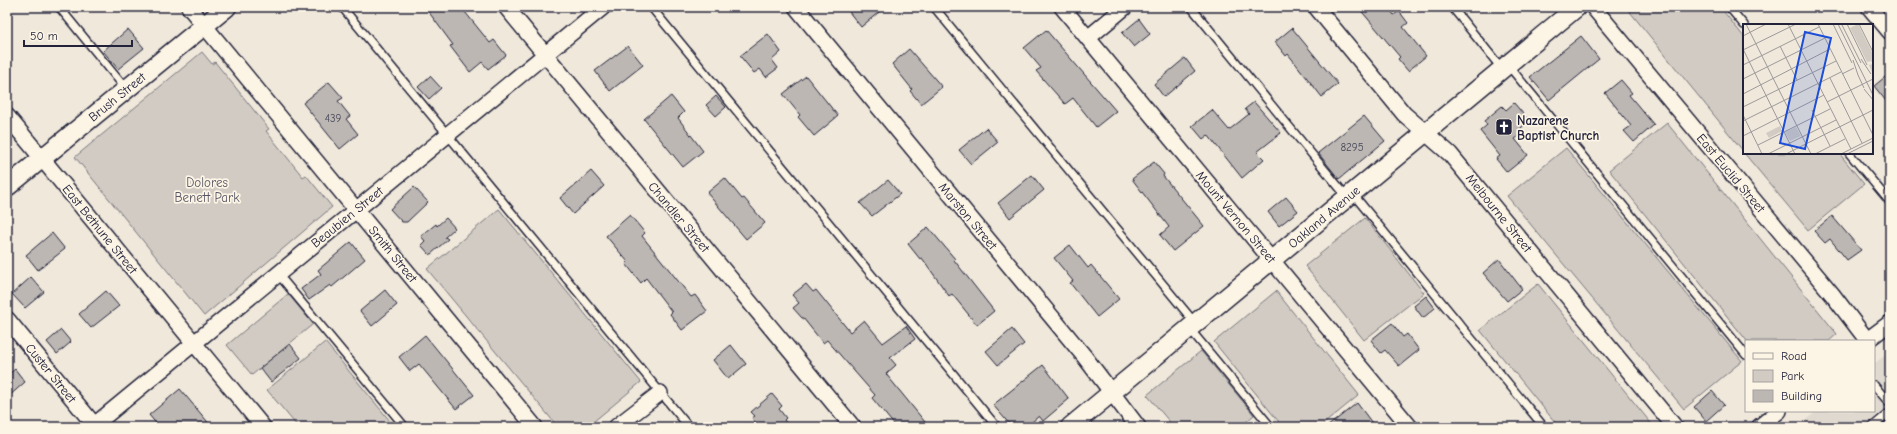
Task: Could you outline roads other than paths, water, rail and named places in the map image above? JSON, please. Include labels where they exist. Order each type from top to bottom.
[{"type":"street","name":"Smith Street","points":[[189,7],[535,427]]},
{"type":"street","name":"Brush Street","points":[[7,187],[227,7]]},
{"type":"street","name":"Chandler Street","points":[[506,7],[853,427]]},
{"type":"street","name":"Beaubien Street","points":[[94,426],[603,7]]},
{"type":"street","name":"Marston Street","points":[[796,7],[1084,356],[1138,427]]},
{"type":"street","name":"Mount Vernon Street","points":[[1062,7],[1410,427]]},
{"type":"street","points":[[1088,38],[1125,7]]},
{"type":"street","name":"Melbourne Street","points":[[1316,7],[1404,114],[1450,154],[1675,427]]},
{"type":"street","name":"Oakland Avenue","points":[[1070,427],[1578,7]]},
{"type":"street","name":"East Euclid Street","points":[[1593,7],[1827,288],[1866,340]]},
{"type":"street","points":[[1869,7],[1890,32]]},
{"type":"street","name":"East Bethune Street","points":[[7,116],[263,427]]},
{"type":"street","name":"Custer Street","points":[[7,320],[94,426]]},
{"type":"street","points":[[1868,340],[1890,323]]},
{"type":"street","points":[[616,427],[660,393]]},
{"type":"street","points":[[1759,427],[1778,412]]},
{"type":"lane","points":[[59,7],[126,89]]},
{"type":"lane","points":[[342,7],[689,427]]},
{"type":"lane","points":[[651,7],[997,427]]},
{"type":"lane","points":[[934,7],[1192,326],[1271,427]]},
{"type":"lane","points":[[1191,7],[1544,427]]},
{"type":"lane","points":[[1452,7],[1505,67],[1745,354]]},
{"type":"lane","points":[[1729,7],[1743,24]]},
{"type":"lane","points":[[1850,154],[1890,202]]},
{"type":"lane","points":[[278,274],[405,427]]},
{"type":"lane","points":[[1875,386],[1890,404]]},
{"type":"lane","points":[[1872,427],[1890,412]]},
{"type":"place","name":"Nazarene Baptist Church","points":[[1504,127]]},
{"type":"park label","name":"Dolores Benett Park","points":[[207,190]]}]
